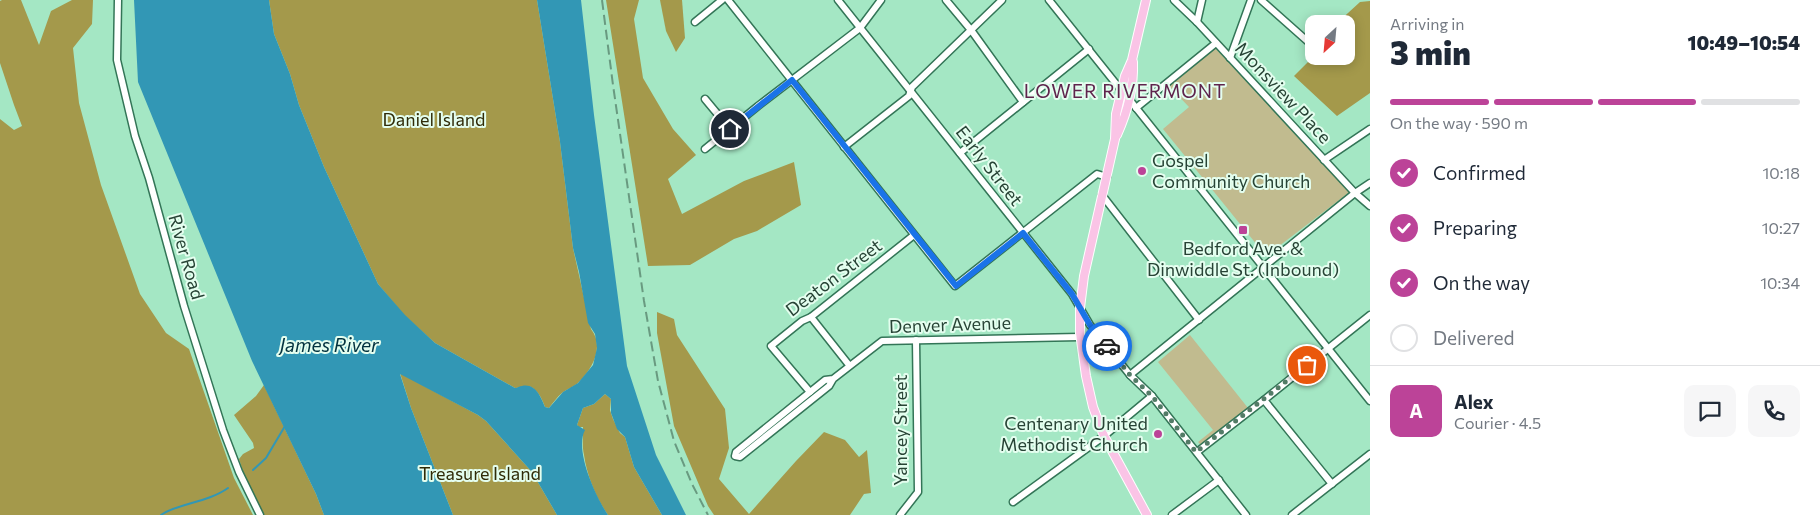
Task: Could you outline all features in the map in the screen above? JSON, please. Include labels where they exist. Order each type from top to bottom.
[{"type":"main road","points":[[1117,136],[1116,114],[1121,90],[1132,60],[1146,0]]},
{"type":"main road","points":[[1132,60],[1133,78],[1124,121],[1117,136],[1106,176],[1084,276],[1080,308],[1080,337],[1093,407],[1104,436],[1147,515]]},
{"type":"street","name":"River Road","points":[[118,0],[116,60],[135,136],[150,178],[184,306],[222,430],[239,472],[260,515]]},
{"type":"street","points":[[695,22],[722,0]]},
{"type":"street","points":[[728,0],[956,286],[1097,174],[1106,176]]},
{"type":"street","name":"Early Street","points":[[838,0],[1072,294],[1090,325],[1130,375],[1152,396],[1246,515]]},
{"type":"street","points":[[705,149],[860,28],[881,0]]},
{"type":"street","points":[[946,0],[971,30],[1023,102]]},
{"type":"street","points":[[844,147],[909,96],[912,88],[1002,0]]},
{"type":"street","points":[[1048,0],[1121,90]]},
{"type":"street","name":"Monsview Place","points":[[1174,0],[1197,22],[1355,193],[1370,206]]},
{"type":"street","points":[[1197,22],[1202,0]]},
{"type":"street","points":[[1230,58],[1251,0]]},
{"type":"street","points":[[1261,0],[1305,40]]},
{"type":"street","points":[[1136,108],[1216,43]]},
{"type":"street","points":[[960,153],[1089,49]]},
{"type":"street","points":[[705,99],[730,129]]},
{"type":"street","points":[[1128,99],[1370,401]]},
{"type":"street","points":[[1324,160],[1370,129]]},
{"type":"street","points":[[1130,375],[1355,193],[1370,183]]},
{"type":"street","points":[[1102,195],[1199,320]]},
{"type":"street","name":"Deaton Street","points":[[810,392],[771,346],[802,321],[811,317],[914,235]]},
{"type":"street","points":[[1196,452],[1264,400],[1370,314]]},
{"type":"street","points":[[811,317],[849,365]]},
{"type":"street","name":"Denver Avenue","points":[[833,379],[825,380],[736,452],[735,456],[740,457],[830,386],[833,379],[849,365],[882,341],[1080,337]]},
{"type":"street","name":"Yancey Street","points":[[900,515],[918,492],[916,340]]},
{"type":"street","points":[[1014,502],[1104,436],[1152,396]]},
{"type":"street","points":[[1264,400],[1332,484]]},
{"type":"street","points":[[1292,515],[1370,454]]},
{"type":"street","points":[[1172,515],[1219,480]]},
{"type":"shaded area","points":[[1215,48],[1351,191],[1266,256],[1163,129],[1189,107],[1169,86]]},
{"type":"shaded area","points":[[1190,335],[1248,408],[1201,445],[1198,442],[1213,430],[1158,362]]},
{"type":"green space","points":[[21,0],[39,45],[51,11],[72,0],[93,0],[92,24],[73,48],[79,103],[101,185],[140,294],[166,333],[189,349],[234,478],[253,515],[0,515],[0,119],[14,130],[22,126],[0,63],[0,1]]},
{"type":"green space","name":"Daniel Island","points":[[269,0],[537,0],[560,142],[573,248],[591,329],[597,343],[595,357],[584,377],[560,395],[549,408],[545,407],[541,397],[531,387],[515,388],[435,343],[404,315],[378,284],[324,167],[299,105],[290,74],[274,34]]},
{"type":"green space","points":[[606,0],[639,0],[634,19],[643,78],[673,129],[696,155],[668,179],[682,214],[744,181],[794,162],[801,205],[757,231],[734,239],[690,265],[648,266]]},
{"type":"green space","points":[[660,0],[682,0],[685,38],[676,52],[666,31]]},
{"type":"green space","points":[[1370,1],[1370,93],[1337,116],[1294,76],[1305,65],[1355,65],[1355,15],[1346,15],[1360,2]]},
{"type":"green space","points":[[657,312],[674,319],[677,335],[725,409],[729,448],[719,479],[749,514],[824,432],[845,440],[859,457],[867,450],[871,493],[864,494],[850,515],[714,515],[708,506],[674,426],[657,333]]},
{"type":"green space","name":"Treasure Island","points":[[400,373],[486,421],[532,472],[557,515],[453,515],[411,408]]},
{"type":"green space","points":[[264,385],[316,494],[324,515],[264,515],[247,483],[239,459],[243,454],[254,448],[253,443],[234,415],[256,396]]},
{"type":"green space","points":[[605,394],[611,399],[610,410],[613,419],[620,433],[625,437],[634,467],[662,515],[608,515],[596,494],[585,463],[583,427],[577,425],[583,408],[594,404]]},
{"type":"water","name":"James River","points":[[134,0],[269,0],[274,34],[290,74],[299,105],[324,167],[378,284],[405,315],[435,343],[515,388],[522,386],[531,387],[537,392],[545,407],[549,408],[563,392],[578,383],[593,365],[597,348],[595,334],[588,323],[573,248],[560,142],[537,0],[581,0],[627,366],[656,455],[686,515],[662,515],[634,467],[625,437],[617,429],[611,413],[611,399],[605,394],[594,404],[583,408],[577,425],[585,430],[582,439],[584,461],[598,497],[608,515],[557,515],[532,472],[486,421],[400,374],[411,408],[453,515],[324,515],[316,494],[252,361],[138,82]]},
{"type":"waterway","points":[[253,470],[266,458],[285,426]]},
{"type":"waterway","points":[[161,515],[176,508],[211,497],[228,488]]},
{"type":"railway","points":[[602,0],[644,301],[658,381],[674,441],[692,484],[708,515]]},
{"type":"way so far","points":[[1107,346],[1130,375],[1152,396],[1196,452],[1307,365]]},
{"type":"place","name":"Gospel Community Church","points":[[1142,171]]},
{"type":"place","name":"Bedford Ave. & Dinwiddle St. (Inbound)","points":[[1243,230]]},
{"type":"place","name":"Centenary United Methodist Church","points":[[1158,434]]},
{"type":"district","name":"LOWER RIVERMONT","points":[[1125,91]]},
{"type":"route","points":[[730,129],[792,80],[956,286],[1023,233],[1072,294],[1090,325],[1107,346]]}]
